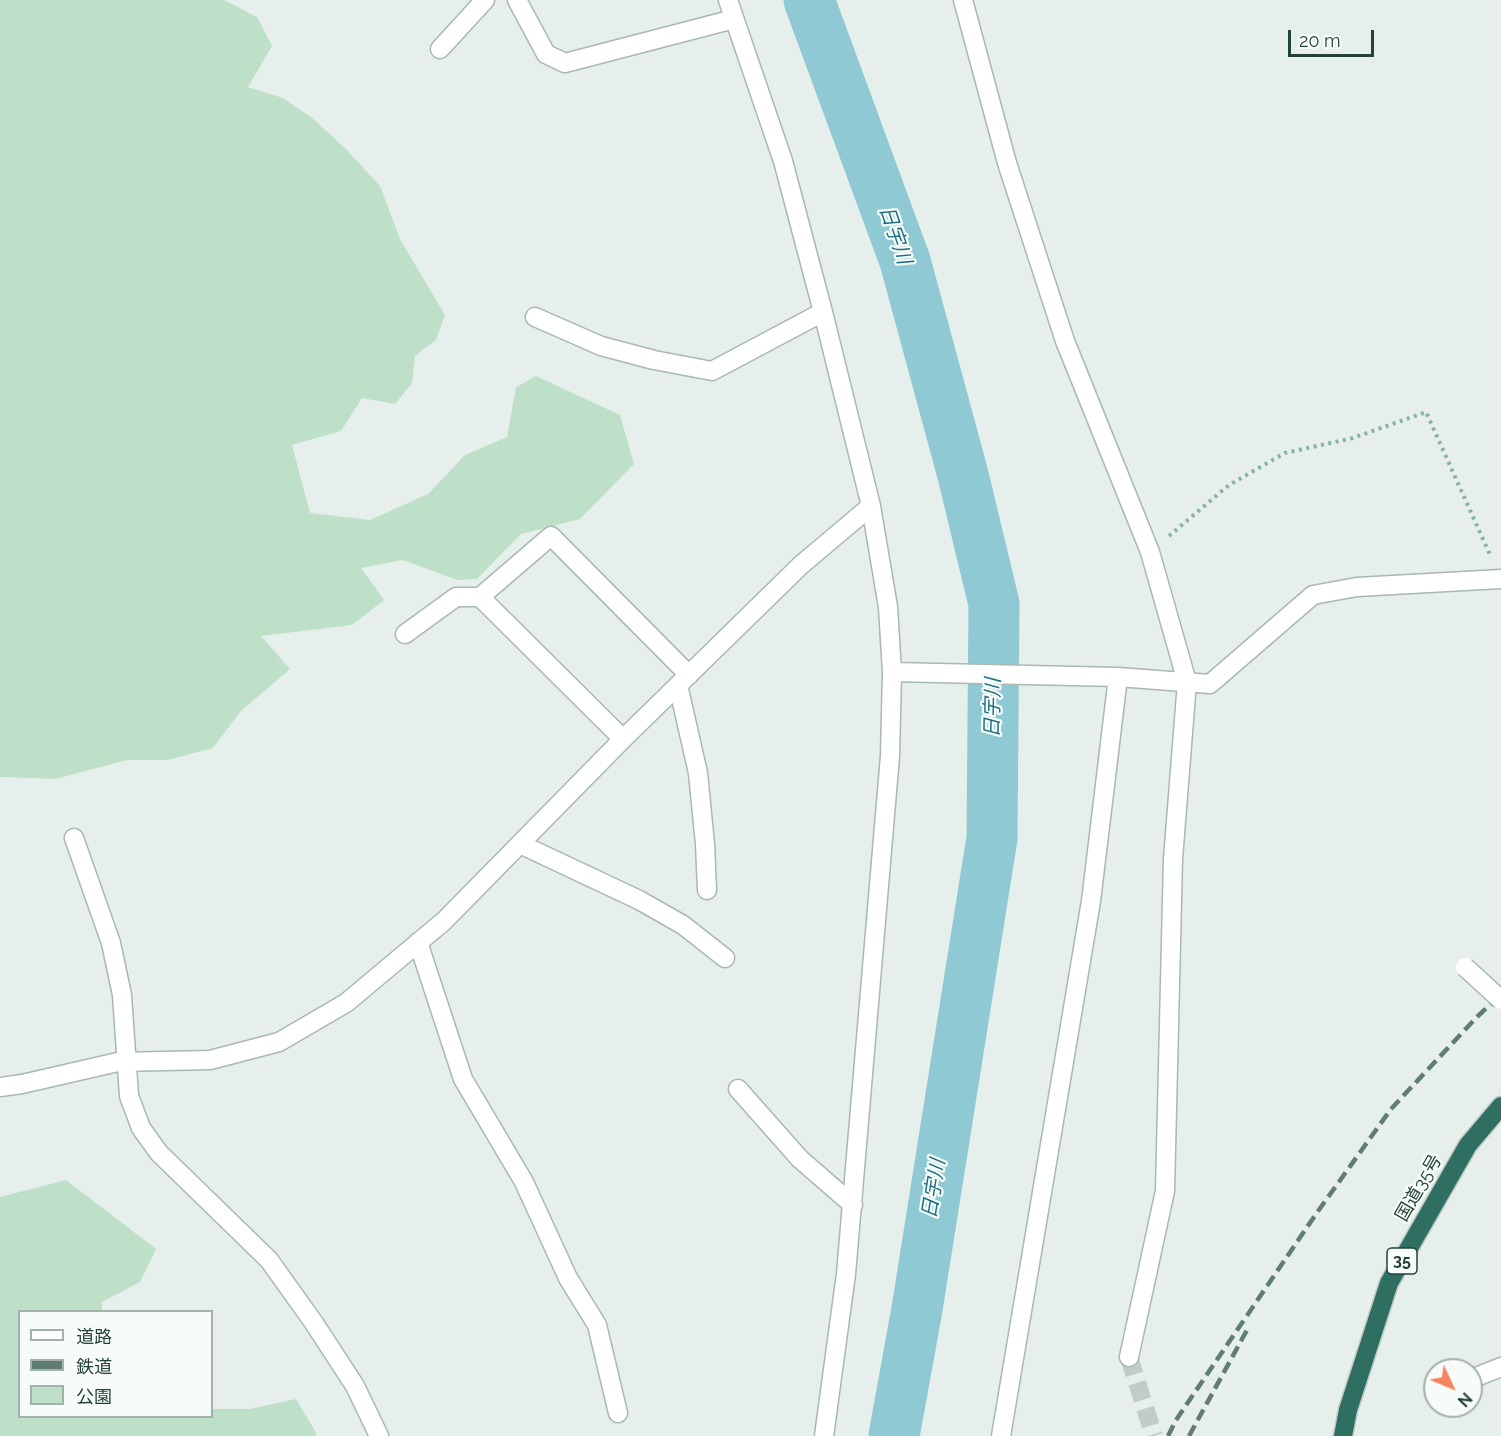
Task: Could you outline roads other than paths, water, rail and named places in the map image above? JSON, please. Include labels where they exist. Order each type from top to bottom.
[{"type":"highway","name":"国道35号","points":[[1343,1436],[1348,1410],[1389,1283],[1468,1145],[1501,1106]]},
{"type":"street","points":[[440,49],[485,0]]},
{"type":"street","points":[[517,0],[546,54],[565,63],[734,19]]},
{"type":"street","points":[[728,0],[783,161],[824,312],[871,506],[888,607],[892,672],[890,756],[853,1205],[824,1436]]},
{"type":"street","points":[[963,0],[1007,163],[1065,341],[1150,552],[1186,682],[1173,859],[1166,1191],[1129,1357]]},
{"type":"street","points":[[536,317],[601,346],[654,360],[712,371],[824,312]]},
{"type":"street","points":[[0,1087],[127,1062],[210,1060],[279,1042],[346,1003],[444,921],[623,739],[801,565],[871,506]]},
{"type":"street","points":[[405,634],[456,597],[480,597],[551,536],[684,680],[698,773],[707,890]]},
{"type":"street","points":[[892,672],[1118,677],[1210,684],[1313,595],[1357,587],[1501,579]]},
{"type":"street","points":[[480,597],[623,739]]},
{"type":"street","points":[[1001,1436],[1091,901],[1118,677]]},
{"type":"street","points":[[74,838],[111,943],[122,995],[129,1096],[141,1128],[159,1152],[270,1260],[355,1386],[379,1436]]},
{"type":"street","points":[[520,844],[639,900],[683,925],[725,958]]},
{"type":"street","points":[[418,942],[463,1079],[524,1182],[568,1278],[597,1325],[618,1413]]},
{"type":"street","points":[[1465,967],[1501,1000]]},
{"type":"street","points":[[738,1089],[800,1159],[853,1205]]},
{"type":"street","points":[[1483,1374],[1501,1367]]},
{"type":"waterway","name":"日宇川","points":[[809,0],[905,261],[963,475],[994,604],[992,838],[917,1309],[894,1436]]},
{"type":"tunnel","points":[[1129,1357],[1154,1436]]},
{"type":"railway","points":[[1168,1436],[1176,1420],[1316,1214],[1391,1109],[1501,994]]},
{"type":"railway","points":[[1189,1436],[1247,1330]]}]
